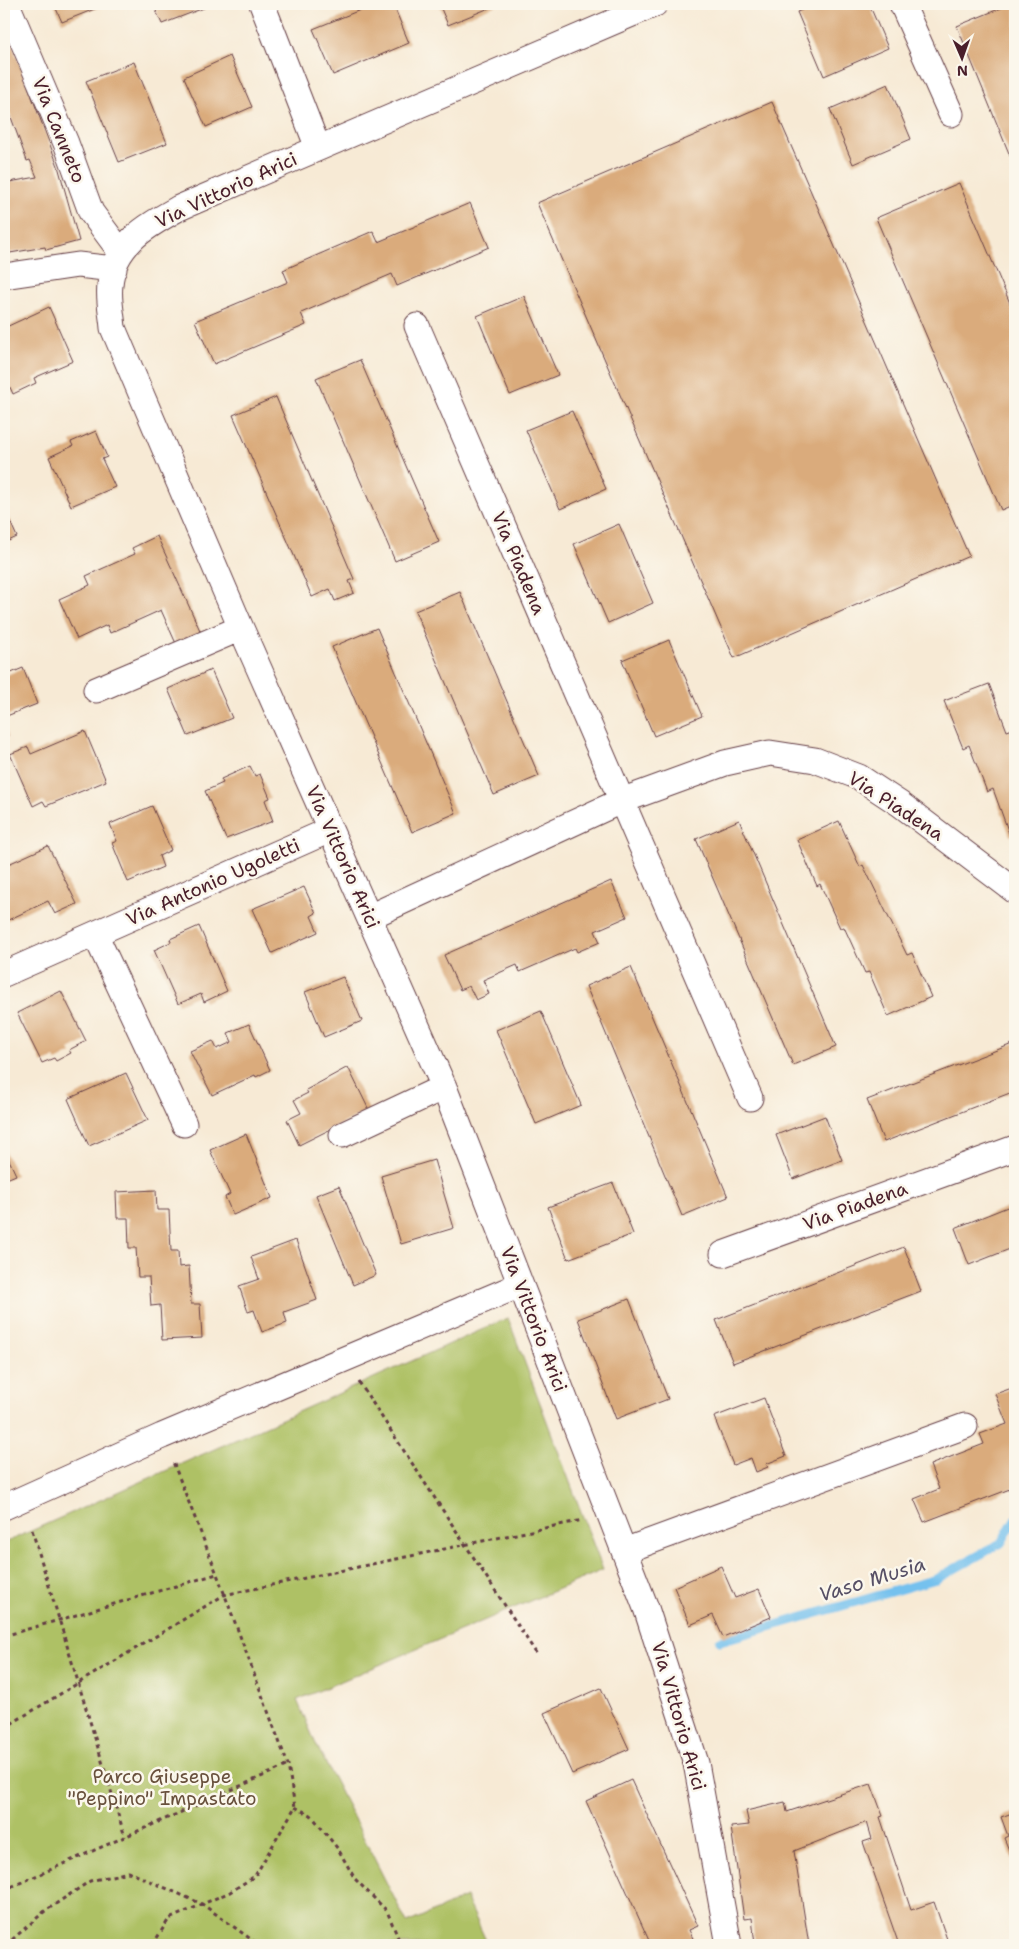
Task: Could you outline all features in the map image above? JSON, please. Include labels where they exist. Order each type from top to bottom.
[{"type":"street","name":"Via Canneto","points":[[7,4],[66,143],[91,212],[117,260]]},
{"type":"street","points":[[262,4],[318,148]]},
{"type":"street","name":"Via Vittorio Arici","points":[[655,4],[180,208],[146,227],[117,260],[110,285],[113,328],[241,628],[444,1087],[646,1608],[696,1763],[729,1945]]},
{"type":"street","points":[[902,4],[950,114]]},
{"type":"street","points":[[4,276],[117,260]]},
{"type":"street","name":"Via Piadena","points":[[417,326],[750,1098]]},
{"type":"street","points":[[96,690],[241,628]]},
{"type":"street","name":"Via Piadena","points":[[369,917],[621,801],[724,763],[770,753],[815,760],[858,777],[900,804],[1015,891]]},
{"type":"street","name":"Via Antonio Ugoletti","points":[[4,974],[330,830]]},
{"type":"street","points":[[95,934],[184,1124]]},
{"type":"street","points":[[342,1135],[444,1087]]},
{"type":"street","name":"Via Piadena","points":[[723,1254],[1015,1148]]},
{"type":"street","points":[[4,1507],[162,1436],[520,1285]]},
{"type":"street","points":[[624,1551],[965,1426]]},
{"type":"path","points":[[344,1358],[538,1656]]},
{"type":"path","points":[[157,1945],[155,1941],[169,1919],[230,1892],[255,1876],[295,1807],[288,1765],[217,1574],[162,1436]]},
{"type":"path","points":[[4,1728],[224,1595],[466,1543],[584,1520],[612,1518]]},
{"type":"path","points":[[32,1530],[125,1837]]},
{"type":"path","points":[[4,1636],[217,1574]]},
{"type":"path","points":[[4,1890],[288,1765]]},
{"type":"path","points":[[295,1807],[311,1815],[338,1849],[355,1879],[387,1911],[401,1945]]},
{"type":"path","points":[[6,1945],[45,1911],[90,1881],[129,1872],[202,1904],[259,1945]]},
{"type":"green space","name":"Parco Giuseppe \"Peppino\" Impastato","points":[[508,1318],[603,1570],[297,1700],[315,1742],[407,1923],[466,1897],[488,1945],[4,1945],[4,1543]]},
{"type":"building","points":[[54,4],[107,4],[62,22]]},
{"type":"building","points":[[153,4],[208,4],[209,6],[162,24]]},
{"type":"building","points":[[375,4],[393,4],[409,43],[333,75],[313,29]]},
{"type":"building","points":[[439,4],[499,4],[448,25]]},
{"type":"building","points":[[816,4],[869,4],[888,48],[824,76],[797,12]]},
{"type":"building","points":[[1015,4],[1015,168],[957,26]]},
{"type":"building","points":[[9,36],[58,166],[79,241],[46,250],[45,247],[4,254],[4,183],[37,177],[30,160],[27,161],[4,98],[4,38]]},
{"type":"building","points":[[230,56],[252,107],[206,127],[184,77]]},
{"type":"building","points":[[134,62],[167,143],[119,162],[86,81]]},
{"type":"building","points":[[888,84],[911,139],[853,164],[830,109]]},
{"type":"building","points":[[772,102],[969,556],[734,658],[537,203]]},
{"type":"building","points":[[959,183],[1015,315],[1015,504],[1001,510],[876,218]]},
{"type":"building","points":[[470,203],[489,247],[397,286],[392,274],[301,313],[306,325],[214,364],[195,321],[288,282],[283,270],[373,231],[378,242]]},
{"type":"building","points":[[524,296],[558,375],[510,395],[477,316]]},
{"type":"building","points":[[49,307],[73,361],[34,378],[36,383],[13,394],[4,374],[4,328]]},
{"type":"building","points":[[360,360],[439,542],[395,561],[316,378]]},
{"type":"building","points":[[276,397],[354,579],[349,581],[354,593],[335,601],[330,589],[312,597],[233,415]]},
{"type":"building","points":[[572,411],[606,489],[560,509],[526,430]]},
{"type":"building","points":[[96,431],[107,457],[102,459],[115,487],[71,506],[49,457],[73,446],[71,442]]},
{"type":"building","points":[[4,508],[17,537],[4,543]]},
{"type":"building","points":[[619,524],[653,603],[608,623],[574,544]]},
{"type":"building","points":[[157,536],[203,637],[178,648],[161,610],[110,633],[107,625],[77,639],[59,599],[90,585],[86,576],[135,554],[132,548]]},
{"type":"building","points":[[460,592],[539,776],[494,795],[415,611]]},
{"type":"building","points":[[377,628],[456,813],[412,832],[332,647]]},
{"type":"building","points":[[669,640],[702,716],[654,736],[622,660]]},
{"type":"building","points":[[23,668],[37,704],[4,717],[4,676]]},
{"type":"building","points":[[211,670],[232,718],[188,736],[168,689]]},
{"type":"building","points":[[989,684],[1007,731],[1013,729],[1015,735],[1015,834],[1010,836],[993,789],[987,792],[969,745],[963,748],[944,701]]},
{"type":"building","points":[[4,725],[8,736],[4,737]]},
{"type":"building","points":[[85,731],[106,781],[46,806],[43,801],[33,806],[10,754],[28,747],[31,754]]},
{"type":"building","points":[[250,766],[255,776],[260,774],[270,798],[265,800],[273,821],[226,839],[205,791],[223,783],[221,779]]},
{"type":"building","points":[[152,806],[171,850],[159,856],[163,867],[128,882],[112,843],[117,841],[110,824]]},
{"type":"building","points":[[739,820],[836,1047],[793,1065],[696,839]]},
{"type":"building","points":[[839,821],[860,867],[863,865],[907,955],[912,953],[931,997],[888,1016],[869,972],[865,973],[844,927],[840,928],[820,884],[817,886],[797,840]]},
{"type":"building","points":[[48,846],[77,904],[55,914],[48,901],[4,922],[4,866]]},
{"type":"building","points":[[611,881],[627,917],[595,931],[600,942],[577,952],[575,948],[520,972],[517,965],[483,980],[489,994],[476,1000],[469,986],[460,990],[444,955]]},
{"type":"building","points":[[304,887],[316,913],[311,916],[318,932],[272,953],[252,909]]},
{"type":"building","points":[[199,926],[227,991],[204,1002],[201,994],[178,1004],[154,950],[171,942],[170,939]]},
{"type":"building","points":[[631,967],[728,1197],[682,1216],[586,986]]},
{"type":"building","points":[[343,977],[362,1021],[324,1037],[305,992]]},
{"type":"building","points":[[61,991],[86,1041],[69,1050],[71,1053],[56,1061],[54,1058],[42,1063],[17,1013]]},
{"type":"building","points":[[541,1011],[581,1105],[536,1124],[496,1030]]},
{"type":"building","points":[[249,1024],[270,1070],[212,1095],[190,1051],[213,1041],[217,1049],[232,1042],[228,1033]]},
{"type":"building","points":[[1015,1043],[1015,1091],[884,1142],[867,1100]]},
{"type":"building","points":[[348,1067],[369,1110],[299,1145],[287,1120],[301,1113],[294,1100],[308,1093],[306,1090]]},
{"type":"building","points":[[126,1073],[148,1120],[89,1146],[68,1099]]},
{"type":"building","points":[[825,1116],[842,1160],[793,1179],[776,1135]]},
{"type":"building","points":[[246,1134],[272,1198],[233,1215],[225,1197],[230,1194],[210,1150]]},
{"type":"building","points":[[4,1149],[16,1175],[4,1180]]},
{"type":"building","points":[[434,1160],[454,1228],[401,1244],[381,1176]]},
{"type":"building","points":[[613,1183],[633,1234],[568,1259],[548,1207]]},
{"type":"building","points":[[339,1186],[376,1275],[353,1285],[316,1195]]},
{"type":"building","points":[[156,1190],[157,1210],[169,1210],[171,1251],[178,1251],[179,1267],[189,1266],[191,1304],[200,1304],[202,1338],[162,1340],[160,1305],[151,1306],[149,1277],[138,1277],[136,1248],[129,1248],[128,1218],[117,1218],[116,1192]]},
{"type":"building","points":[[1015,1204],[1015,1247],[969,1265],[955,1228]]},
{"type":"building","points":[[296,1240],[317,1300],[284,1312],[287,1323],[262,1332],[254,1310],[248,1312],[239,1286],[259,1279],[251,1257]]},
{"type":"building","points":[[904,1247],[921,1291],[733,1363],[716,1320]]},
{"type":"building","points":[[629,1299],[668,1399],[616,1419],[578,1319]]},
{"type":"building","points":[[1015,1387],[1015,1487],[924,1522],[914,1499],[939,1489],[930,1465],[984,1444],[980,1434],[1007,1424],[995,1394]]},
{"type":"building","points":[[764,1398],[786,1456],[766,1464],[768,1467],[756,1472],[751,1458],[733,1465],[714,1417]]},
{"type":"building","points":[[721,1566],[735,1598],[759,1589],[771,1617],[723,1637],[713,1615],[690,1625],[674,1587]]},
{"type":"building","points":[[601,1688],[629,1749],[572,1774],[544,1713]]},
{"type":"building","points":[[631,1780],[698,1926],[689,1930],[696,1945],[651,1945],[586,1801]]},
{"type":"building","points":[[871,1784],[883,1816],[880,1817],[911,1910],[934,1902],[949,1945],[899,1945],[863,1842],[872,1839],[867,1822],[794,1851],[809,1945],[755,1945],[752,1918],[744,1919],[731,1827],[749,1825],[746,1811],[785,1802],[787,1812]]},
{"type":"building","points":[[1015,1812],[1015,1865],[1004,1838],[1008,1836],[1001,1817]]},
{"type":"waterway","name":"Vaso Musia","points":[[720,1641],[936,1579],[1001,1543],[1015,1519]]}]
